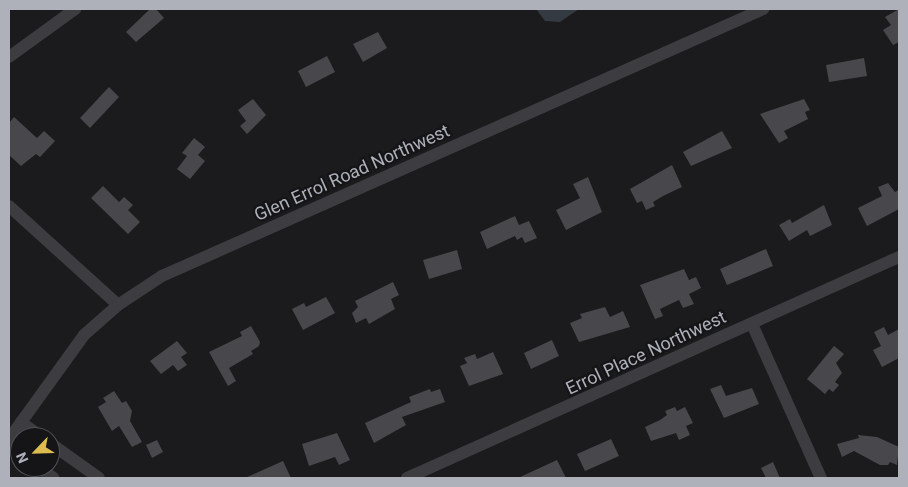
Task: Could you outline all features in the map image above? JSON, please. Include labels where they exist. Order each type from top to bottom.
[{"type":"street","points":[[9,57],[76,9]]},
{"type":"street","name":"Glen Errol Road Northwest","points":[[9,439],[84,335],[118,305],[162,276],[763,9]]},
{"type":"street","points":[[9,206],[118,305]]},
{"type":"street","name":"Errol Place Northwest","points":[[407,478],[429,474],[899,256]]},
{"type":"street","points":[[752,324],[822,478]]},
{"type":"street","points":[[21,422],[28,427]]},
{"type":"street","points":[[60,450],[99,478]]},
{"type":"shaded area","points":[[536,9],[579,9],[560,22],[545,21]]},
{"type":"building","points":[[150,9],[156,9],[164,18],[136,42],[126,32]]},
{"type":"building","points":[[899,9],[899,42],[893,45],[883,30],[891,25],[885,17]]},
{"type":"building","points":[[378,32],[387,48],[363,62],[353,44]]},
{"type":"building","points":[[327,56],[335,72],[306,87],[298,71]]},
{"type":"building","points":[[864,58],[867,76],[829,82],[826,65]]},
{"type":"building","points":[[109,87],[119,97],[90,128],[80,118]]},
{"type":"building","points":[[253,99],[266,115],[247,134],[240,126],[246,121],[238,110]]},
{"type":"building","points":[[804,99],[810,110],[805,112],[808,119],[784,131],[788,138],[779,143],[760,114]]},
{"type":"building","points":[[14,117],[37,138],[44,131],[55,141],[40,157],[36,154],[21,166],[9,155],[9,123]]},
{"type":"building","points":[[722,131],[732,148],[691,166],[683,152]]},
{"type":"building","points":[[194,138],[205,147],[198,155],[205,161],[190,179],[177,169],[187,156],[182,153]]},
{"type":"building","points":[[672,165],[682,187],[653,202],[655,206],[646,210],[642,201],[637,203],[630,189]]},
{"type":"building","points":[[588,177],[602,212],[566,230],[556,210],[580,198],[573,184]]},
{"type":"building","points":[[888,183],[895,192],[899,190],[899,209],[867,226],[858,208],[882,196],[878,187]]},
{"type":"building","points":[[103,186],[119,202],[124,197],[133,205],[128,210],[140,222],[128,234],[91,198]]},
{"type":"building","points":[[824,205],[832,225],[810,236],[807,230],[789,241],[779,225],[790,219],[792,223]]},
{"type":"building","points":[[515,216],[519,225],[529,221],[537,238],[525,243],[522,237],[517,240],[515,236],[487,249],[480,232]]},
{"type":"building","points":[[766,249],[773,266],[727,285],[720,269]]},
{"type":"building","points":[[457,250],[462,269],[429,279],[423,260]]},
{"type":"building","points":[[684,269],[689,280],[696,277],[701,288],[689,294],[694,304],[683,308],[679,300],[660,309],[663,316],[655,319],[640,285]]},
{"type":"building","points":[[393,282],[399,295],[391,299],[395,309],[369,324],[366,318],[356,323],[352,313],[358,307],[355,301]]},
{"type":"building","points":[[326,297],[335,313],[303,330],[292,309],[304,303],[306,307]]},
{"type":"building","points":[[605,307],[610,317],[623,311],[630,327],[579,342],[570,323],[582,318],[580,314]]},
{"type":"building","points":[[251,326],[260,342],[259,346],[251,351],[253,354],[229,368],[236,381],[228,386],[209,352],[242,336],[240,332]]},
{"type":"building","points":[[884,327],[888,335],[899,329],[899,358],[882,367],[873,350],[881,346],[874,332]]},
{"type":"building","points":[[552,340],[559,356],[531,369],[524,353]]},
{"type":"building","points":[[177,341],[187,353],[181,357],[187,365],[178,371],[173,365],[161,374],[150,361]]},
{"type":"building","points":[[834,346],[844,354],[836,363],[842,373],[835,382],[839,385],[833,392],[829,389],[825,394],[807,379]]},
{"type":"building","points":[[493,352],[503,374],[469,386],[460,366],[467,363],[464,358],[475,354],[477,359]]},
{"type":"building","points":[[721,385],[726,396],[752,388],[759,404],[724,418],[710,389]]},
{"type":"building","points":[[430,389],[431,392],[440,389],[445,402],[402,417],[406,425],[374,443],[365,423],[411,402],[409,397]]},
{"type":"building","points":[[114,391],[122,403],[126,401],[132,411],[130,421],[142,442],[132,447],[119,426],[112,431],[98,407],[106,402],[103,398]]},
{"type":"building","points":[[675,407],[677,411],[685,407],[693,423],[686,426],[690,435],[679,440],[676,433],[651,441],[645,427],[660,420],[667,415],[665,411]]},
{"type":"building","points":[[337,433],[350,460],[339,465],[335,457],[309,466],[302,444]]},
{"type":"building","points":[[858,435],[877,437],[899,447],[897,465],[890,462],[888,465],[880,465],[854,451],[842,457],[837,444],[859,438]]},
{"type":"building","points":[[611,439],[619,456],[585,471],[577,454]]},
{"type":"building","points":[[157,440],[163,452],[152,458],[146,445]]},
{"type":"building","points":[[557,460],[566,478],[518,478]]},
{"type":"building","points":[[283,461],[291,478],[245,478]]},
{"type":"building","points":[[773,462],[780,478],[766,478],[761,468]]}]
